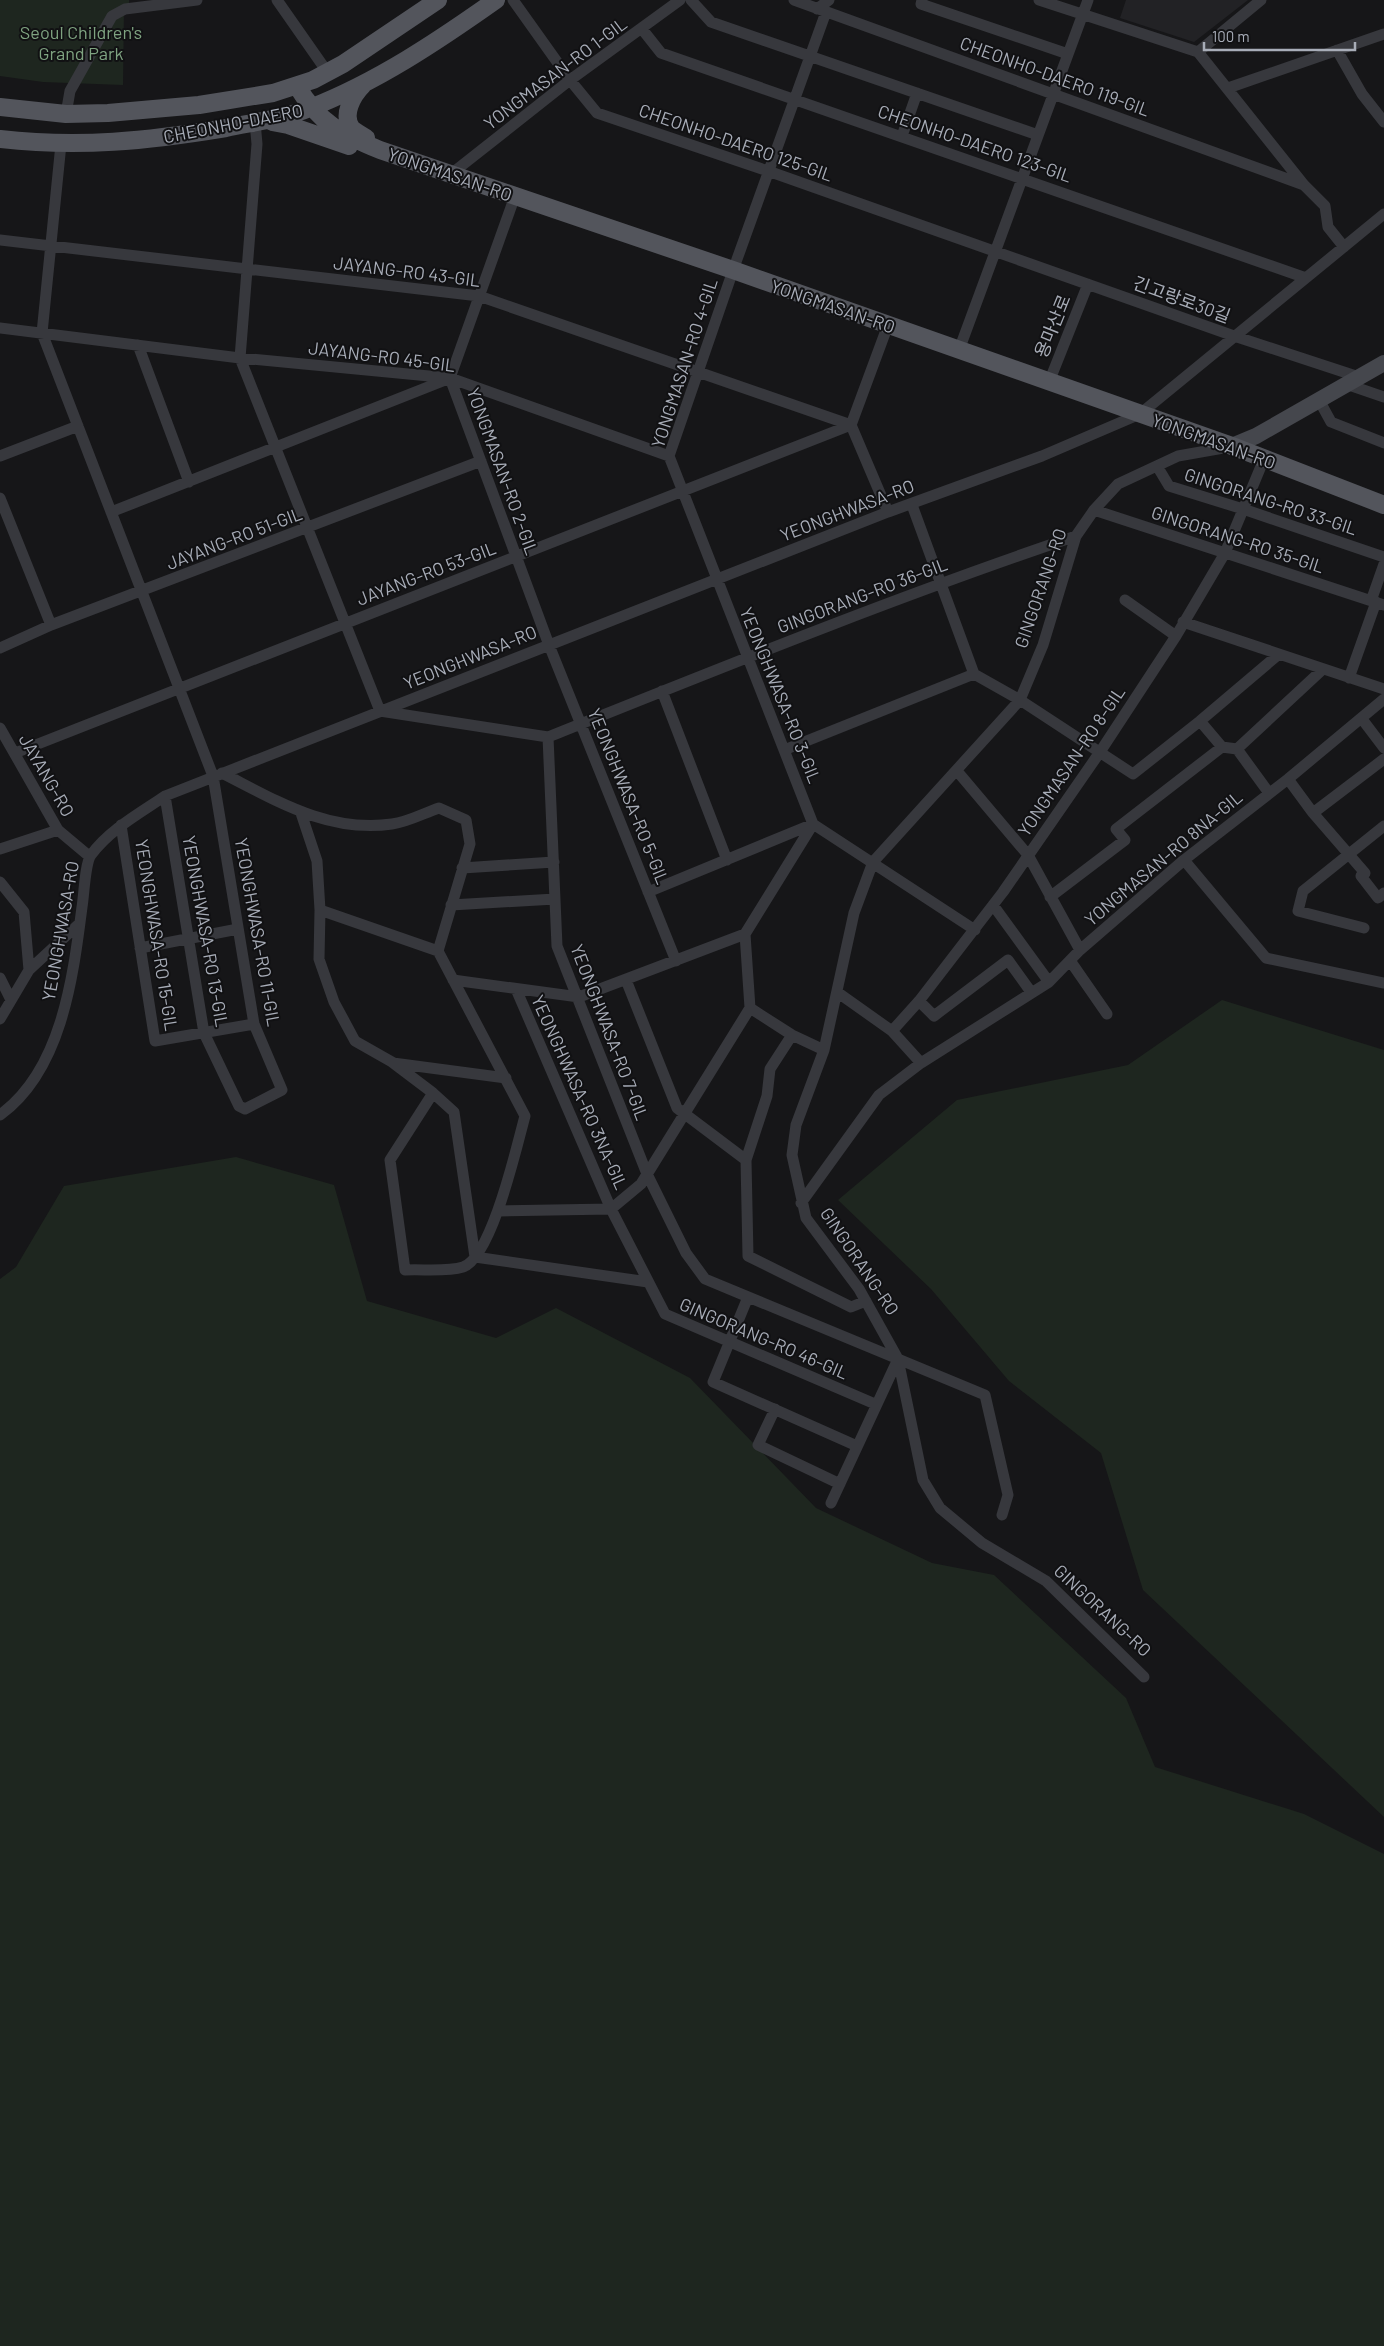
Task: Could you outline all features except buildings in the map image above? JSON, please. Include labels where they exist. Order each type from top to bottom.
[{"type":"main road","name":"CHEONHO-DAERO","points":[[0,107],[66,114],[108,113],[190,106],[257,96],[297,86],[328,72],[384,39],[438,0]]},
{"type":"main road","name":"CHEONHO-DAERO","points":[[0,139],[61,144],[136,141],[260,121],[310,108],[365,83],[431,44],[496,0]]},
{"type":"main road","points":[[365,83],[353,97],[348,119],[353,130],[380,150]]},
{"type":"main road","name":"YONGMASAN-RO","points":[[297,86],[310,108],[343,133],[380,150],[733,270],[1232,446],[1384,505]]},
{"type":"main road","points":[[260,121],[288,125],[352,147],[380,150]]},
{"type":"main road","name":"GINGORANG-RO","points":[[1232,446],[1256,436],[1384,363]]},
{"type":"street","points":[[66,114],[70,91],[108,21],[118,12],[132,4],[197,0]]},
{"type":"street","points":[[276,0],[328,72]]},
{"type":"street","name":"CHEONHO-DAERO 125-GIL","points":[[513,0],[570,80],[597,113],[996,251]]},
{"type":"street","name":"YONGMASAN-RO 1-GIL","points":[[451,174],[570,80],[680,0]]},
{"type":"street","points":[[691,0],[711,22],[1038,135]]},
{"type":"street","name":"CHEONHO-DAERO 119-GIL","points":[[794,0],[1304,185]]},
{"type":"street","points":[[822,11],[829,0]]},
{"type":"street","points":[[922,0],[921,4],[1068,54]]},
{"type":"street","points":[[1040,0],[1082,16],[1198,52],[1304,185],[1325,206],[1328,227],[1344,247]]},
{"type":"street","points":[[959,350],[1088,0]]},
{"type":"street","points":[[1198,52],[1261,0]]},
{"type":"street","name":"YONGMASAN-RO 4-GIL","points":[[716,579],[669,456],[810,56],[822,11]]},
{"type":"street","name":"CHEONHO-DAERO 123-GIL","points":[[642,29],[661,53],[1306,278]]},
{"type":"street","points":[[1228,88],[1384,34]]},
{"type":"street","points":[[1337,50],[1362,94],[1384,122]]},
{"type":"street","points":[[902,136],[917,93]]},
{"type":"street","points":[[260,121],[245,269],[240,358],[380,711],[548,737]]},
{"type":"street","points":[[42,333],[61,144]]},
{"type":"street","name":"YONGMASAN-RO 2-GIL","points":[[515,196],[450,378],[549,645]]},
{"type":"street","name":"YEONGHWASA-RO","points":[[0,1115],[36,1076],[62,1019],[73,976],[89,856],[121,825],[165,796],[888,512],[912,505],[1042,456],[1140,414],[1384,214]]},
{"type":"street","name":"JAYANG-RO 43-GIL","points":[[0,240],[479,296],[851,425]]},
{"type":"street","name":"긴고랑로30길","points":[[996,251],[1352,380],[1384,397]]},
{"type":"street","name":"용마산로","points":[[1049,382],[1088,284]]},
{"type":"street","points":[[888,325],[851,425],[888,512]]},
{"type":"street","name":"JAYANG-RO 45-GIL","points":[[0,328],[240,358],[450,378],[669,456]]},
{"type":"street","name":"YEONGHWASA-RO 11-GIL","points":[[42,333],[179,688],[218,774],[238,929],[254,1024],[282,1090]]},
{"type":"street","points":[[138,345],[189,482]]},
{"type":"street","points":[[111,512],[450,378]]},
{"type":"street","points":[[1319,400],[1330,422],[1384,443]]},
{"type":"street","name":"JAYANG-RO 53-GIL","points":[[14,753],[851,425]]},
{"type":"street","points":[[0,456],[78,426]]},
{"type":"street","name":"GINGORANG-RO","points":[[1144,1676],[1046,1581],[982,1542],[940,1508],[923,1480],[898,1359],[866,1301],[806,1218],[801,1203],[800,1184],[792,1154],[796,1125],[824,1050],[854,913],[873,862],[958,771],[1020,700],[1043,645],[1076,536],[1094,510],[1118,484],[1178,456],[1232,446]]},
{"type":"street","name":"YONGMASAN-RO 8-GIL","points":[[892,1031],[919,1001],[993,905],[1100,752],[1176,636],[1225,552],[1264,459]]},
{"type":"street","name":"JAYANG-RO 51-GIL","points":[[0,648],[51,626],[308,529],[481,461]]},
{"type":"street","name":"GINGORANG-RO 33-GIL","points":[[1157,466],[1169,486],[1384,557]]},
{"type":"street","points":[[0,498],[51,626]]},
{"type":"street","points":[[912,505],[974,674],[1020,700],[1133,774],[1200,721],[1279,654]]},
{"type":"street","name":"GINGORANG-RO 35-GIL","points":[[1094,510],[1377,603]]},
{"type":"street","name":"GINGORANG-RO 36-GIL","points":[[548,737],[748,657],[941,583],[1076,536]]},
{"type":"street","points":[[1349,678],[1377,603],[1384,564]]},
{"type":"street","name":"YEONGHWASA-RO 3-GIL","points":[[716,579],[813,824]]},
{"type":"street","points":[[1125,600],[1176,636]]},
{"type":"street","points":[[1183,622],[1384,689]]},
{"type":"street","name":"YEONGHWASA-RO 5-GIL","points":[[549,645],[676,960]]},
{"type":"street","points":[[1200,721],[1222,747],[1237,749],[1323,669]]},
{"type":"street","points":[[784,750],[974,674]]},
{"type":"street","points":[[662,691],[727,860]]},
{"type":"street","name":"YONGMASAN-RO 8NA-GIL","points":[[801,1203],[880,1095],[921,1063],[1049,982],[1071,962],[1080,950],[1184,860],[1288,779],[1384,699]]},
{"type":"street","points":[[1362,718],[1384,748]]},
{"type":"street","name":"JAYANG-RO","points":[[0,728],[58,830],[89,856]]},
{"type":"street","name":"YEONGHWASA-RO 7-GIL","points":[[548,737],[557,946],[579,997],[647,1174],[686,1253],[705,1279],[985,1395],[1008,1495],[1002,1515]]},
{"type":"street","points":[[1050,897],[1125,840],[1116,829],[1222,747]]},
{"type":"street","name":"YONGMASAN-RO 8NA-GIL","points":[[1237,749],[1269,793]]},
{"type":"street","points":[[1313,813],[1384,759]]},
{"type":"street","points":[[958,771],[1028,855],[1080,950]]},
{"type":"street","points":[[218,774],[300,813],[353,826],[393,824],[439,808],[466,820],[470,844],[438,951],[526,1116],[499,1211],[475,1257],[464,1267],[405,1270],[390,1160],[433,1092]]},
{"type":"street","points":[[1288,779],[1313,813],[1365,873],[1360,876],[1381,896]]},
{"type":"street","name":"YEONGHWASA-RO 13-GIL","points":[[165,796],[204,1033],[239,1106],[245,1109],[282,1090]]},
{"type":"street","points":[[300,813],[317,861],[320,910],[319,958],[334,1002],[355,1041],[392,1062],[433,1092],[454,1112],[475,1257]]},
{"type":"street","points":[[648,892],[813,824]]},
{"type":"street","points":[[813,824],[975,930]]},
{"type":"street","points":[[499,1211],[612,1209],[641,1184],[685,1116],[750,1008],[745,934],[813,824]]},
{"type":"street","name":"YEONGHWASA-RO 15-GIL","points":[[121,825],[155,1041],[254,1024]]},
{"type":"street","points":[[1364,928],[1298,911],[1303,891],[1384,826]]},
{"type":"street","points":[[0,849],[58,830]]},
{"type":"street","points":[[1184,860],[1266,958],[1384,983]]},
{"type":"street","points":[[462,868],[554,862]]},
{"type":"street","points":[[0,882],[24,912],[29,970]]},
{"type":"street","points":[[451,905],[555,899]]},
{"type":"street","points":[[993,905],[1049,982]]},
{"type":"street","points":[[320,910],[438,951]]},
{"type":"street","points":[[0,1019],[29,970],[80,923]]},
{"type":"street","points":[[140,948],[238,929]]},
{"type":"street","points":[[453,980],[579,997],[745,934]]},
{"type":"street","points":[[919,1001],[934,1016],[1008,960],[1031,992]]},
{"type":"street","points":[[1071,962],[1107,1014]]},
{"type":"street","points":[[0,978],[11,1000]]},
{"type":"street","points":[[626,980],[677,1108],[685,1116],[746,1160]]},
{"type":"street","name":"YEONGHWASA-RO 3NA-GIL","points":[[516,989],[612,1209]]},
{"type":"street","points":[[837,992],[892,1031],[921,1063]]},
{"type":"street","points":[[750,1008],[792,1035],[824,1050]]},
{"type":"street","points":[[792,1035],[770,1069],[768,1096],[746,1160],[748,1256],[851,1307],[866,1301]]},
{"type":"street","points":[[392,1062],[506,1078]]},
{"type":"street","name":"GINGORANG-RO 46-GIL","points":[[612,1209],[665,1314],[875,1404]]},
{"type":"street","points":[[475,1257],[648,1282]]},
{"type":"street","points":[[748,1297],[713,1382],[857,1446]]},
{"type":"street","points":[[832,1503],[875,1404],[898,1359]]},
{"type":"street","points":[[775,1409],[758,1445],[840,1484]]},
{"type":"shaded area","points":[[1126,0],[1248,0],[1194,42],[1120,18]]},
{"type":"green space","name":"Seoul Children's Grand Park","points":[[0,0],[129,0],[129,6],[124,6],[123,85],[43,82],[0,76]]},
{"type":"green space","points":[[1222,1000],[1384,1050],[1384,1817],[1143,1590],[1101,1453],[1009,1381],[931,1289],[838,1200],[957,1100],[1128,1065]]},
{"type":"green space","points":[[236,1157],[334,1185],[367,1301],[496,1338],[556,1308],[690,1378],[816,1508],[932,1563],[994,1575],[1126,1698],[1155,1767],[1304,1814],[1384,1854],[1384,2346],[0,2346],[0,1279],[16,1267],[64,1186]]}]
